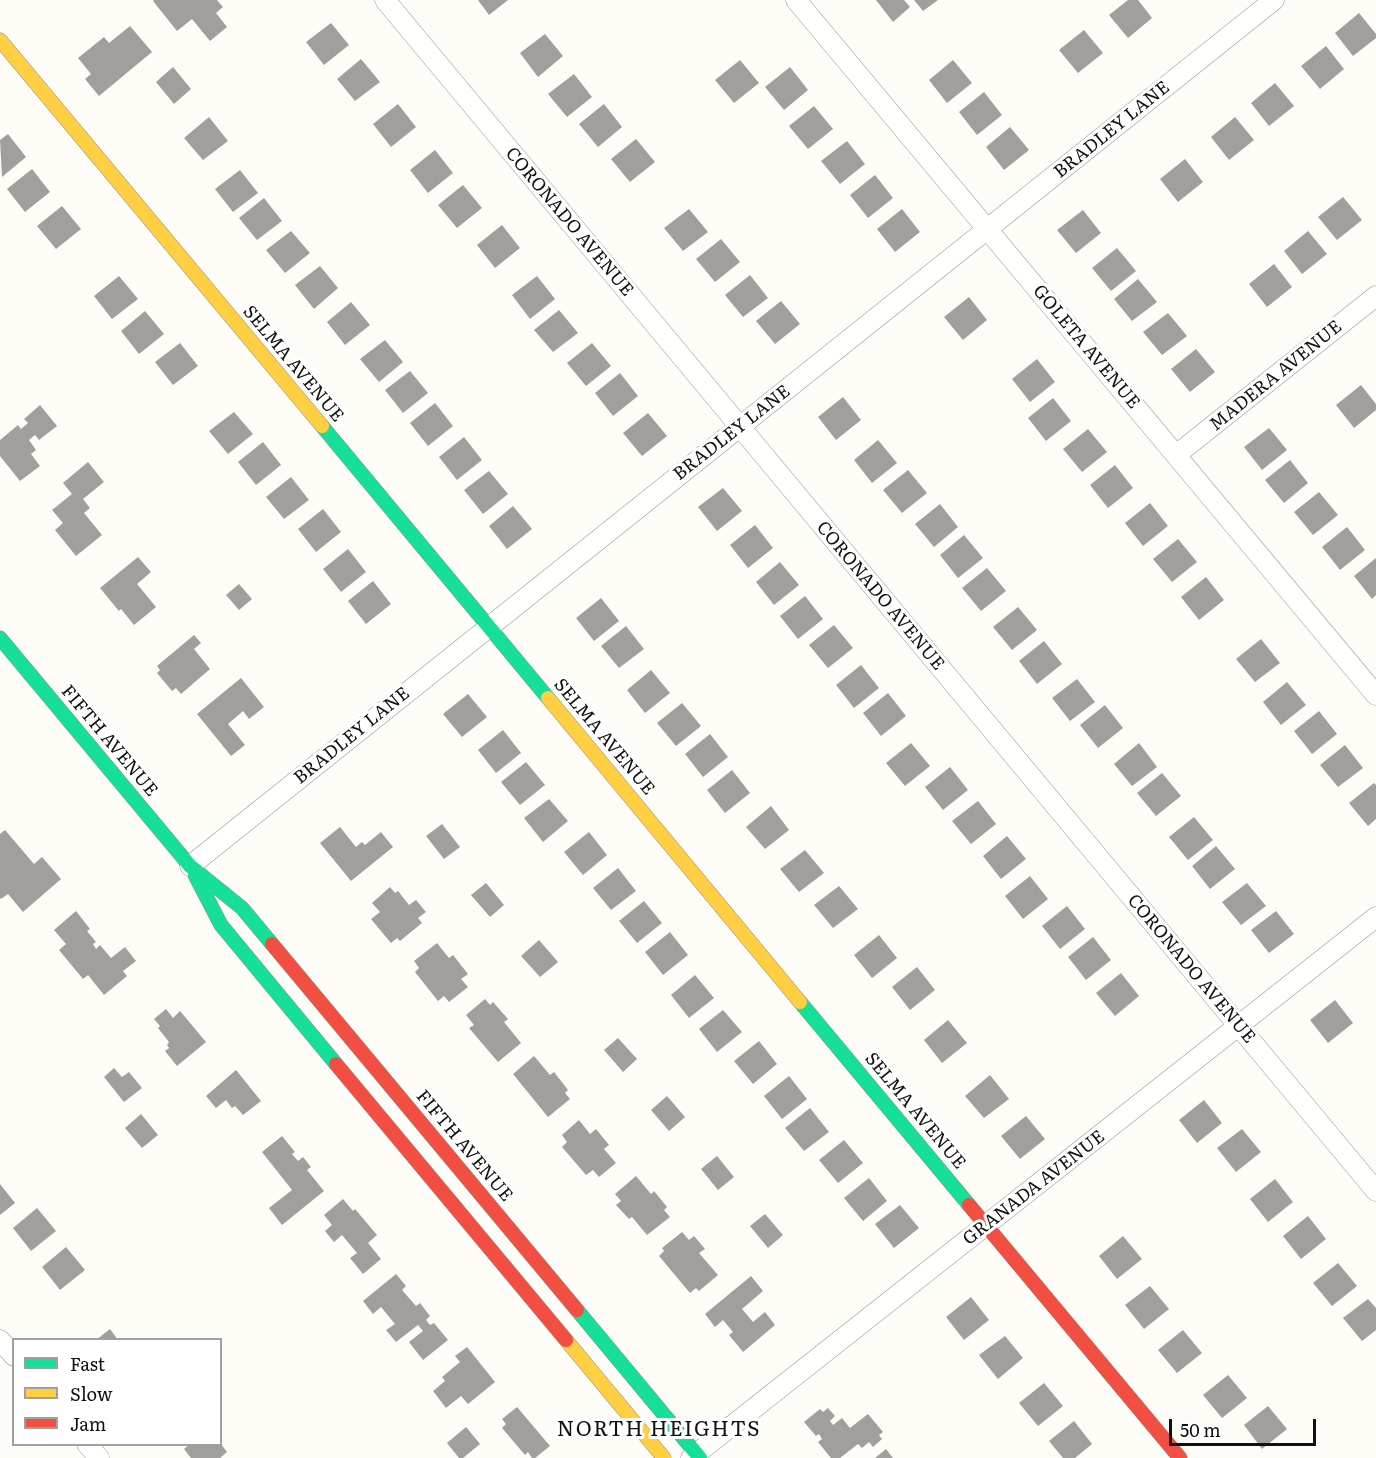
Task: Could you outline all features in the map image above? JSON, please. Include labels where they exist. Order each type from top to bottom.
[{"type":"street","name":"CORONADO AVENUE","points":[[385,0],[1376,1191]]},
{"type":"street","name":"GOLETA AVENUE","points":[[796,0],[1374,689]]},
{"type":"street","name":"BRADLEY LANE","points":[[190,866],[1274,0]]},
{"type":"street","name":"SELMA AVENUE","points":[[0,40],[1180,1458]]},
{"type":"street","name":"MADERA AVENUE","points":[[1176,454],[1376,296]]},
{"type":"street","name":"FIFTH AVENUE","points":[[0,638],[190,866],[242,908],[696,1456]]},
{"type":"street","name":"FIFTH AVENUE","points":[[190,866],[221,925],[664,1458]]},
{"type":"street","name":"GRANADA AVENUE","points":[[696,1456],[1376,918]]},
{"type":"street","points":[[89,1446],[99,1458]]},
{"type":"building","points":[[154,0],[217,0],[223,7],[216,13],[227,27],[210,41],[192,19],[177,31]]},
{"type":"building","points":[[478,0],[508,0],[489,15]]},
{"type":"building","points":[[876,0],[904,0],[910,7],[893,22]]},
{"type":"building","points":[[914,0],[938,0],[923,11]]},
{"type":"building","points":[[1128,0],[1138,0],[1152,18],[1128,38],[1109,15]]},
{"type":"building","points":[[1359,13],[1376,34],[1376,38],[1353,56],[1335,33]]},
{"type":"building","points":[[331,23],[349,45],[324,65],[306,42]]},
{"type":"building","points":[[130,26],[152,52],[99,96],[85,79],[91,74],[78,58],[104,37],[109,43]]},
{"type":"building","points":[[1084,30],[1103,53],[1078,73],[1059,50]]},
{"type":"building","points":[[545,34],[563,56],[538,77],[520,53]]},
{"type":"building","points":[[1326,46],[1344,69],[1320,89],[1301,66]]},
{"type":"building","points":[[361,59],[380,82],[355,101],[337,79]]},
{"type":"building","points":[[740,60],[759,83],[734,103],[715,80]]},
{"type":"building","points":[[953,60],[972,83],[947,103],[929,80]]},
{"type":"building","points":[[173,67],[191,89],[174,104],[156,82]]},
{"type":"building","points":[[790,67],[808,90],[784,110],[765,87]]},
{"type":"building","points":[[574,74],[592,97],[567,117],[548,94]]},
{"type":"building","points":[[1275,83],[1294,106],[1269,126],[1251,103]]},
{"type":"building","points":[[984,92],[1002,115],[977,135],[959,112]]},
{"type":"building","points":[[398,104],[416,127],[391,147],[373,124]]},
{"type":"building","points":[[604,104],[622,127],[598,147],[579,124]]},
{"type":"building","points":[[814,106],[833,129],[808,149],[789,126]]},
{"type":"building","points":[[209,117],[228,141],[203,160],[184,138]]},
{"type":"building","points":[[1235,117],[1254,140],[1229,160],[1211,137]]},
{"type":"building","points":[[1010,127],[1029,150],[1004,170],[986,147]]},
{"type":"building","points":[[8,134],[26,157],[2,177],[0,140]]},
{"type":"building","points":[[636,139],[655,162],[630,182],[611,159]]},
{"type":"building","points":[[847,141],[865,164],[840,184],[821,161]]},
{"type":"building","points":[[435,150],[453,173],[428,193],[410,170]]},
{"type":"building","points":[[1185,159],[1203,182],[1178,202],[1160,179]]},
{"type":"building","points":[[32,169],[50,192],[25,212],[7,189]]},
{"type":"building","points":[[240,170],[258,193],[233,212],[215,189]]},
{"type":"building","points":[[875,175],[893,198],[868,218],[850,195]]},
{"type":"building","points":[[463,185],[482,208],[457,228],[438,205]]},
{"type":"building","points":[[1343,197],[1362,220],[1337,240],[1318,217]]},
{"type":"building","points":[[264,198],[282,221],[257,240],[239,218]]},
{"type":"building","points":[[62,206],[81,229],[56,249],[37,226]]},
{"type":"building","points":[[689,209],[708,232],[683,251],[664,228]]},
{"type":"building","points":[[902,209],[920,232],[895,252],[877,229]]},
{"type":"building","points":[[1083,210],[1101,233],[1076,253],[1057,230]]},
{"type":"building","points":[[502,225],[520,248],[495,268],[477,245]]},
{"type":"building","points":[[291,231],[310,253],[285,273],[266,250]]},
{"type":"building","points":[[1308,231],[1327,254],[1302,274],[1284,251]]},
{"type":"building","points":[[721,239],[740,262],[715,282],[696,259]]},
{"type":"building","points":[[1117,248],[1136,271],[1111,291],[1092,268]]},
{"type":"building","points":[[1274,264],[1292,287],[1267,307],[1249,284]]},
{"type":"building","points":[[320,266],[338,288],[314,309],[295,285]]},
{"type":"building","points":[[750,275],[768,298],[743,317],[725,295]]},
{"type":"building","points":[[119,276],[138,299],[112,319],[94,296]]},
{"type":"building","points":[[537,276],[555,299],[530,319],[512,295]]},
{"type":"building","points":[[1138,279],[1157,302],[1132,321],[1114,299]]},
{"type":"building","points":[[969,297],[987,320],[963,340],[944,317]]},
{"type":"building","points":[[781,301],[800,324],[775,344],[756,321]]},
{"type":"building","points":[[351,302],[370,325],[345,345],[327,322]]},
{"type":"building","points":[[559,310],[578,333],[553,352],[534,330]]},
{"type":"building","points":[[145,311],[164,334],[139,354],[121,331]]},
{"type":"building","points":[[1168,313],[1187,336],[1162,355],[1143,332]]},
{"type":"building","points":[[385,340],[403,362],[379,382],[360,359]]},
{"type":"building","points":[[180,343],[198,366],[173,385],[155,362]]},
{"type":"building","points":[[592,343],[611,366],[586,386],[567,363]]},
{"type":"building","points":[[1196,349],[1215,372],[1190,392],[1171,369]]},
{"type":"building","points":[[1037,359],[1055,382],[1030,402],[1012,379]]},
{"type":"building","points":[[410,371],[428,393],[403,413],[385,390]]},
{"type":"building","points":[[620,373],[638,396],[613,416],[595,393]]},
{"type":"building","points":[[1361,385],[1376,404],[1376,410],[1354,428],[1336,405]]},
{"type":"building","points":[[843,397],[861,420],[836,440],[818,417]]},
{"type":"building","points":[[1053,398],[1071,421],[1046,441],[1028,418]]},
{"type":"building","points":[[435,403],[453,426],[428,446],[410,423]]},
{"type":"building","points":[[40,405],[57,426],[39,440],[35,435],[29,440],[36,450],[31,454],[40,466],[20,481],[0,456],[0,440],[18,425],[21,429],[28,423],[24,419]]},
{"type":"building","points":[[234,412],[253,434],[228,454],[209,431]]},
{"type":"building","points":[[648,413],[667,436],[642,456],[623,433]]},
{"type":"building","points":[[1269,428],[1287,450],[1262,470],[1244,447]]},
{"type":"building","points":[[1088,429],[1107,452],[1082,472],[1063,449]]},
{"type":"building","points":[[464,437],[482,460],[457,480],[439,457]]},
{"type":"building","points":[[878,440],[897,463],[872,483],[854,460]]},
{"type":"building","points":[[263,442],[281,465],[256,485],[238,462]]},
{"type":"building","points":[[1290,460],[1308,483],[1284,503],[1265,480]]},
{"type":"building","points":[[88,462],[104,482],[83,499],[90,508],[84,513],[102,535],[76,556],[55,530],[63,523],[52,510],[72,494],[63,483]]},
{"type":"building","points":[[1115,465],[1133,488],[1108,508],[1090,485]]},
{"type":"building","points":[[908,470],[927,493],[902,513],[883,490]]},
{"type":"building","points":[[489,471],[508,494],[483,514],[464,490]]},
{"type":"building","points":[[291,477],[309,500],[284,519],[266,497]]},
{"type":"building","points":[[723,488],[742,511],[717,531],[698,507]]},
{"type":"building","points":[[1319,492],[1338,515],[1313,535],[1294,512]]},
{"type":"building","points":[[1150,503],[1168,526],[1143,546],[1125,523]]},
{"type":"building","points":[[940,504],[958,527],[934,547],[915,524]]},
{"type":"building","points":[[513,506],[532,529],[507,549],[489,526]]},
{"type":"building","points":[[323,509],[341,532],[316,552],[298,529]]},
{"type":"building","points":[[755,525],[773,548],[748,568],[730,545]]},
{"type":"building","points":[[1347,527],[1365,550],[1340,570],[1322,547]]},
{"type":"building","points":[[964,535],[983,558],[958,578],[940,555]]},
{"type":"building","points":[[1178,539],[1197,562],[1172,582],[1153,559]]},
{"type":"building","points":[[348,549],[366,572],[341,592],[323,569]]},
{"type":"building","points":[[138,557],[151,572],[137,584],[156,607],[134,625],[100,588]]},
{"type":"building","points":[[1376,558],[1376,595],[1372,599],[1354,576]]},
{"type":"building","points":[[780,562],[799,585],[774,605],[756,582]]},
{"type":"building","points":[[987,568],[1006,591],[981,611],[962,588]]},
{"type":"building","points":[[1206,577],[1224,600],[1199,620],[1181,597]]},
{"type":"building","points":[[373,581],[391,604],[366,624],[348,601]]},
{"type":"building","points":[[239,584],[252,599],[239,610],[226,595]]},
{"type":"building","points":[[805,596],[823,619],[798,639],[780,616]]},
{"type":"building","points":[[601,598],[619,621],[594,641],[576,618]]},
{"type":"building","points":[[1018,607],[1037,630],[1012,650],[993,627]]},
{"type":"building","points":[[834,625],[853,648],[828,668],[809,645]]},
{"type":"building","points":[[626,626],[644,649],[619,668],[601,646]]},
{"type":"building","points":[[194,635],[201,643],[194,649],[210,669],[181,694],[176,688],[172,691],[157,673],[160,670],[157,666]]},
{"type":"building","points":[[1261,639],[1280,663],[1255,682],[1236,659]]},
{"type":"building","points":[[1044,641],[1062,664],[1037,684],[1019,661]]},
{"type":"building","points":[[861,665],[879,688],[854,708],[836,685]]},
{"type":"building","points":[[651,670],[670,693],[645,713],[627,690]]},
{"type":"building","points":[[241,678],[264,707],[249,719],[243,711],[228,724],[245,745],[231,756],[197,714]]},
{"type":"building","points":[[1077,679],[1095,702],[1070,721],[1052,698]]},
{"type":"building","points":[[1287,682],[1306,705],[1281,725],[1263,702]]},
{"type":"building","points":[[888,693],[906,716],[881,736],[863,713]]},
{"type":"building","points":[[468,694],[487,717],[462,737],[443,714]]},
{"type":"building","points":[[682,703],[701,726],[676,746],[657,723]]},
{"type":"building","points":[[1105,705],[1123,728],[1098,748],[1080,725]]},
{"type":"building","points":[[1319,711],[1337,734],[1312,754],[1294,731]]},
{"type":"building","points":[[503,730],[521,753],[496,773],[478,750]]},
{"type":"building","points":[[710,734],[728,757],[703,777],[685,754]]},
{"type":"building","points":[[911,743],[930,766],[905,786],[886,763]]},
{"type":"building","points":[[1139,743],[1157,767],[1132,786],[1114,764]]},
{"type":"building","points":[[1345,745],[1363,768],[1338,787],[1320,765]]},
{"type":"building","points":[[526,762],[545,785],[520,805],[501,782]]},
{"type":"building","points":[[950,767],[968,790],[943,810],[925,787]]},
{"type":"building","points":[[732,770],[750,793],[725,813],[707,790]]},
{"type":"building","points":[[1162,773],[1181,796],[1156,816],[1137,793]]},
{"type":"building","points":[[1374,783],[1376,785],[1376,819],[1368,826],[1349,803]]},
{"type":"building","points":[[549,799],[568,821],[543,842],[524,818]]},
{"type":"building","points":[[978,801],[996,824],[971,844],[952,821]]},
{"type":"building","points":[[771,806],[789,830],[765,849],[746,827]]},
{"type":"building","points":[[1194,817],[1213,840],[1188,860],[1169,837]]},
{"type":"building","points":[[442,824],[460,847],[444,859],[426,836]]},
{"type":"building","points":[[340,827],[356,847],[362,842],[365,845],[381,832],[393,847],[351,881],[320,843]]},
{"type":"building","points":[[5,830],[34,864],[42,857],[61,879],[23,912],[8,894],[0,898],[0,834]]},
{"type":"building","points":[[589,832],[607,855],[583,875],[564,852]]},
{"type":"building","points":[[1007,836],[1026,859],[1001,879],[983,856]]},
{"type":"building","points":[[1216,846],[1235,869],[1210,889],[1192,866]]},
{"type":"building","points":[[805,850],[824,873],[799,892],[780,869]]},
{"type":"building","points":[[618,868],[636,891],[611,910],[593,888]]},
{"type":"building","points":[[1030,876],[1048,899],[1023,919],[1005,896]]},
{"type":"building","points":[[486,883],[504,905],[490,917],[471,895]]},
{"type":"building","points":[[1247,883],[1266,906],[1241,925],[1222,902]]},
{"type":"building","points":[[839,886],[858,909],[833,928],[814,905]]},
{"type":"building","points":[[390,887],[395,893],[398,891],[409,905],[416,900],[426,912],[418,918],[422,923],[400,941],[397,938],[391,943],[371,919],[380,912],[372,903]]},
{"type":"building","points":[[644,901],[662,923],[637,943],[619,921]]},
{"type":"building","points":[[1067,906],[1085,929],[1060,949],[1042,926]]},
{"type":"building","points":[[76,911],[90,929],[87,931],[96,942],[93,944],[96,949],[100,945],[111,958],[125,947],[136,961],[123,971],[127,976],[104,995],[88,975],[83,979],[59,950],[66,944],[54,930]]},
{"type":"building","points":[[1276,911],[1294,934],[1269,953],[1251,930]]},
{"type":"building","points":[[670,932],[688,955],[663,975],[645,952]]},
{"type":"building","points":[[879,935],[897,958],[872,978],[854,955]]},
{"type":"building","points":[[1093,937],[1111,960],[1086,980],[1068,957]]},
{"type":"building","points":[[539,940],[558,962],[540,977],[521,956]]},
{"type":"building","points":[[437,943],[449,958],[453,955],[468,974],[461,979],[468,987],[449,1002],[444,996],[438,1001],[415,972],[419,968],[414,961]]},
{"type":"building","points":[[917,967],[935,990],[910,1010],[892,987]]},
{"type":"building","points":[[1121,973],[1139,996],[1115,1016],[1096,993]]},
{"type":"building","points":[[695,975],[714,998],[689,1018],[671,995]]},
{"type":"building","points":[[485,999],[490,1005],[493,1002],[508,1019],[504,1022],[521,1043],[498,1062],[469,1028],[474,1025],[466,1015]]},
{"type":"building","points":[[1335,1000],[1353,1023],[1328,1043],[1310,1020]]},
{"type":"building","points":[[166,1009],[173,1018],[180,1011],[206,1042],[177,1066],[165,1051],[169,1048],[167,1045],[169,1042],[154,1019]]},
{"type":"building","points":[[723,1010],[742,1032],[717,1052],[699,1029]]},
{"type":"building","points":[[948,1020],[967,1043],[942,1063],[924,1040]]},
{"type":"building","points":[[618,1038],[637,1059],[623,1072],[604,1050]]},
{"type":"building","points":[[759,1041],[777,1064],[753,1084],[734,1061]]},
{"type":"building","points":[[534,1056],[550,1075],[554,1072],[568,1090],[565,1093],[570,1099],[548,1117],[513,1074]]},
{"type":"building","points":[[114,1068],[122,1077],[129,1072],[142,1088],[124,1102],[104,1077]]},
{"type":"building","points":[[236,1070],[261,1101],[243,1115],[235,1106],[232,1108],[226,1100],[216,1108],[206,1096]]},
{"type":"building","points":[[990,1075],[1009,1099],[984,1118],[965,1096]]},
{"type":"building","points":[[789,1076],[807,1099],[782,1119],[764,1096]]},
{"type":"building","points":[[667,1096],[685,1117],[669,1131],[651,1110]]},
{"type":"building","points":[[1204,1100],[1222,1123],[1197,1143],[1179,1120]]},
{"type":"building","points":[[810,1108],[829,1132],[804,1151],[785,1128]]},
{"type":"building","points":[[141,1114],[158,1135],[142,1148],[125,1128]]},
{"type":"building","points":[[1026,1116],[1045,1139],[1020,1159],[1001,1136]]},
{"type":"building","points":[[579,1120],[590,1134],[596,1129],[609,1145],[604,1149],[616,1163],[599,1177],[593,1170],[586,1175],[562,1147],[567,1142],[562,1135]]},
{"type":"building","points":[[1242,1129],[1261,1152],[1236,1172],[1217,1148]]},
{"type":"building","points":[[282,1136],[295,1152],[292,1154],[298,1161],[303,1157],[311,1167],[307,1170],[324,1191],[282,1225],[269,1208],[292,1190],[262,1152]]},
{"type":"building","points":[[844,1140],[863,1163],[838,1183],[819,1160]]},
{"type":"building","points":[[717,1156],[734,1177],[718,1190],[701,1169]]},
{"type":"building","points":[[636,1176],[651,1194],[654,1191],[667,1207],[664,1210],[670,1217],[647,1235],[632,1217],[629,1219],[616,1205],[621,1201],[615,1194]]},
{"type":"building","points":[[869,1178],[887,1201],[863,1221],[844,1198]]},
{"type":"building","points":[[1275,1179],[1293,1202],[1268,1222],[1250,1199]]},
{"type":"building","points":[[0,1184],[15,1203],[0,1215]]},
{"type":"building","points":[[343,1199],[353,1211],[355,1209],[377,1235],[368,1243],[381,1259],[363,1274],[350,1258],[357,1253],[342,1235],[334,1242],[325,1231],[332,1225],[324,1215]]},
{"type":"building","points":[[900,1205],[919,1228],[894,1248],[875,1224]]},
{"type":"building","points":[[37,1208],[56,1231],[31,1251],[13,1228]]},
{"type":"building","points":[[765,1214],[783,1235],[768,1248],[750,1226]]},
{"type":"building","points":[[1308,1216],[1326,1239],[1301,1259],[1283,1236]]},
{"type":"building","points":[[682,1232],[689,1240],[694,1236],[705,1249],[699,1253],[718,1275],[699,1291],[696,1288],[690,1293],[659,1256],[664,1251],[662,1248]]},
{"type":"building","points":[[1123,1236],[1142,1259],[1117,1279],[1099,1256]]},
{"type":"building","points":[[66,1247],[85,1270],[60,1290],[42,1267]]},
{"type":"building","points":[[1338,1263],[1357,1286],[1332,1306],[1313,1283]]},
{"type":"building","points":[[396,1274],[406,1286],[402,1290],[416,1306],[420,1303],[430,1316],[426,1320],[430,1325],[434,1323],[448,1340],[423,1360],[409,1342],[423,1331],[418,1325],[396,1342],[386,1330],[395,1324],[381,1307],[373,1314],[363,1301]]},
{"type":"building","points":[[751,1276],[763,1291],[742,1309],[753,1322],[765,1312],[775,1325],[743,1352],[729,1335],[733,1332],[723,1320],[715,1327],[705,1314]]},
{"type":"building","points":[[1150,1286],[1169,1309],[1144,1329],[1125,1305]]},
{"type":"building","points":[[971,1297],[989,1320],[964,1340],[946,1317]]},
{"type":"building","points":[[1368,1299],[1376,1308],[1376,1330],[1362,1341],[1343,1318]]},
{"type":"building","points":[[110,1329],[117,1338],[99,1338]]},
{"type":"building","points":[[1183,1330],[1202,1353],[1177,1373],[1158,1350]]},
{"type":"building","points":[[1005,1336],[1023,1358],[998,1379],[979,1355]]},
{"type":"building","points":[[467,1347],[495,1382],[468,1404],[461,1396],[446,1408],[433,1391],[445,1381],[442,1377],[460,1362],[455,1356]]},
{"type":"building","points":[[1228,1375],[1247,1398],[1222,1418],[1203,1395]]},
{"type":"building","points":[[1044,1383],[1063,1406],[1038,1426],[1019,1403]]},
{"type":"building","points":[[1268,1406],[1287,1429],[1262,1449],[1244,1425]]},
{"type":"building","points":[[517,1407],[550,1446],[535,1458],[532,1458],[528,1452],[525,1455],[502,1428],[506,1424],[502,1419]]},
{"type":"building","points":[[828,1408],[835,1416],[830,1421],[833,1425],[842,1418],[850,1428],[868,1414],[883,1432],[879,1435],[882,1439],[873,1447],[869,1442],[862,1448],[858,1444],[840,1458],[831,1458],[818,1442],[822,1439],[819,1434],[816,1436],[804,1422],[820,1409],[823,1412]]},
{"type":"building","points":[[1074,1421],[1092,1444],[1075,1458],[1063,1458],[1049,1441]]},
{"type":"building","points":[[466,1427],[480,1444],[463,1458],[459,1458],[447,1443]]},
{"type":"building","points":[[222,1445],[227,1452],[220,1458],[191,1458],[184,1449],[188,1446]]},
{"type":"building","points":[[886,1449],[893,1458],[875,1458]]},
{"type":"traffic: fast","points":[[322,426],[548,698]]},
{"type":"traffic: fast","points":[[0,638],[190,866],[242,908],[272,944]]},
{"type":"traffic: fast","points":[[195,875],[221,925],[336,1064]]},
{"type":"traffic: fast","points":[[800,1002],[969,1205]]},
{"type":"traffic: fast","points":[[577,1310],[700,1458]]},
{"type":"traffic: slow","points":[[0,40],[322,426]]},
{"type":"traffic: slow","points":[[548,698],[800,1002]]},
{"type":"traffic: slow","points":[[566,1340],[664,1458]]},
{"type":"traffic: jam","points":[[272,944],[577,1310]]},
{"type":"traffic: jam","points":[[336,1064],[566,1340]]},
{"type":"traffic: jam","points":[[969,1205],[1180,1458]]},
{"type":"district","name":"NORTH HEIGHTS","points":[[659,1430]]}]
